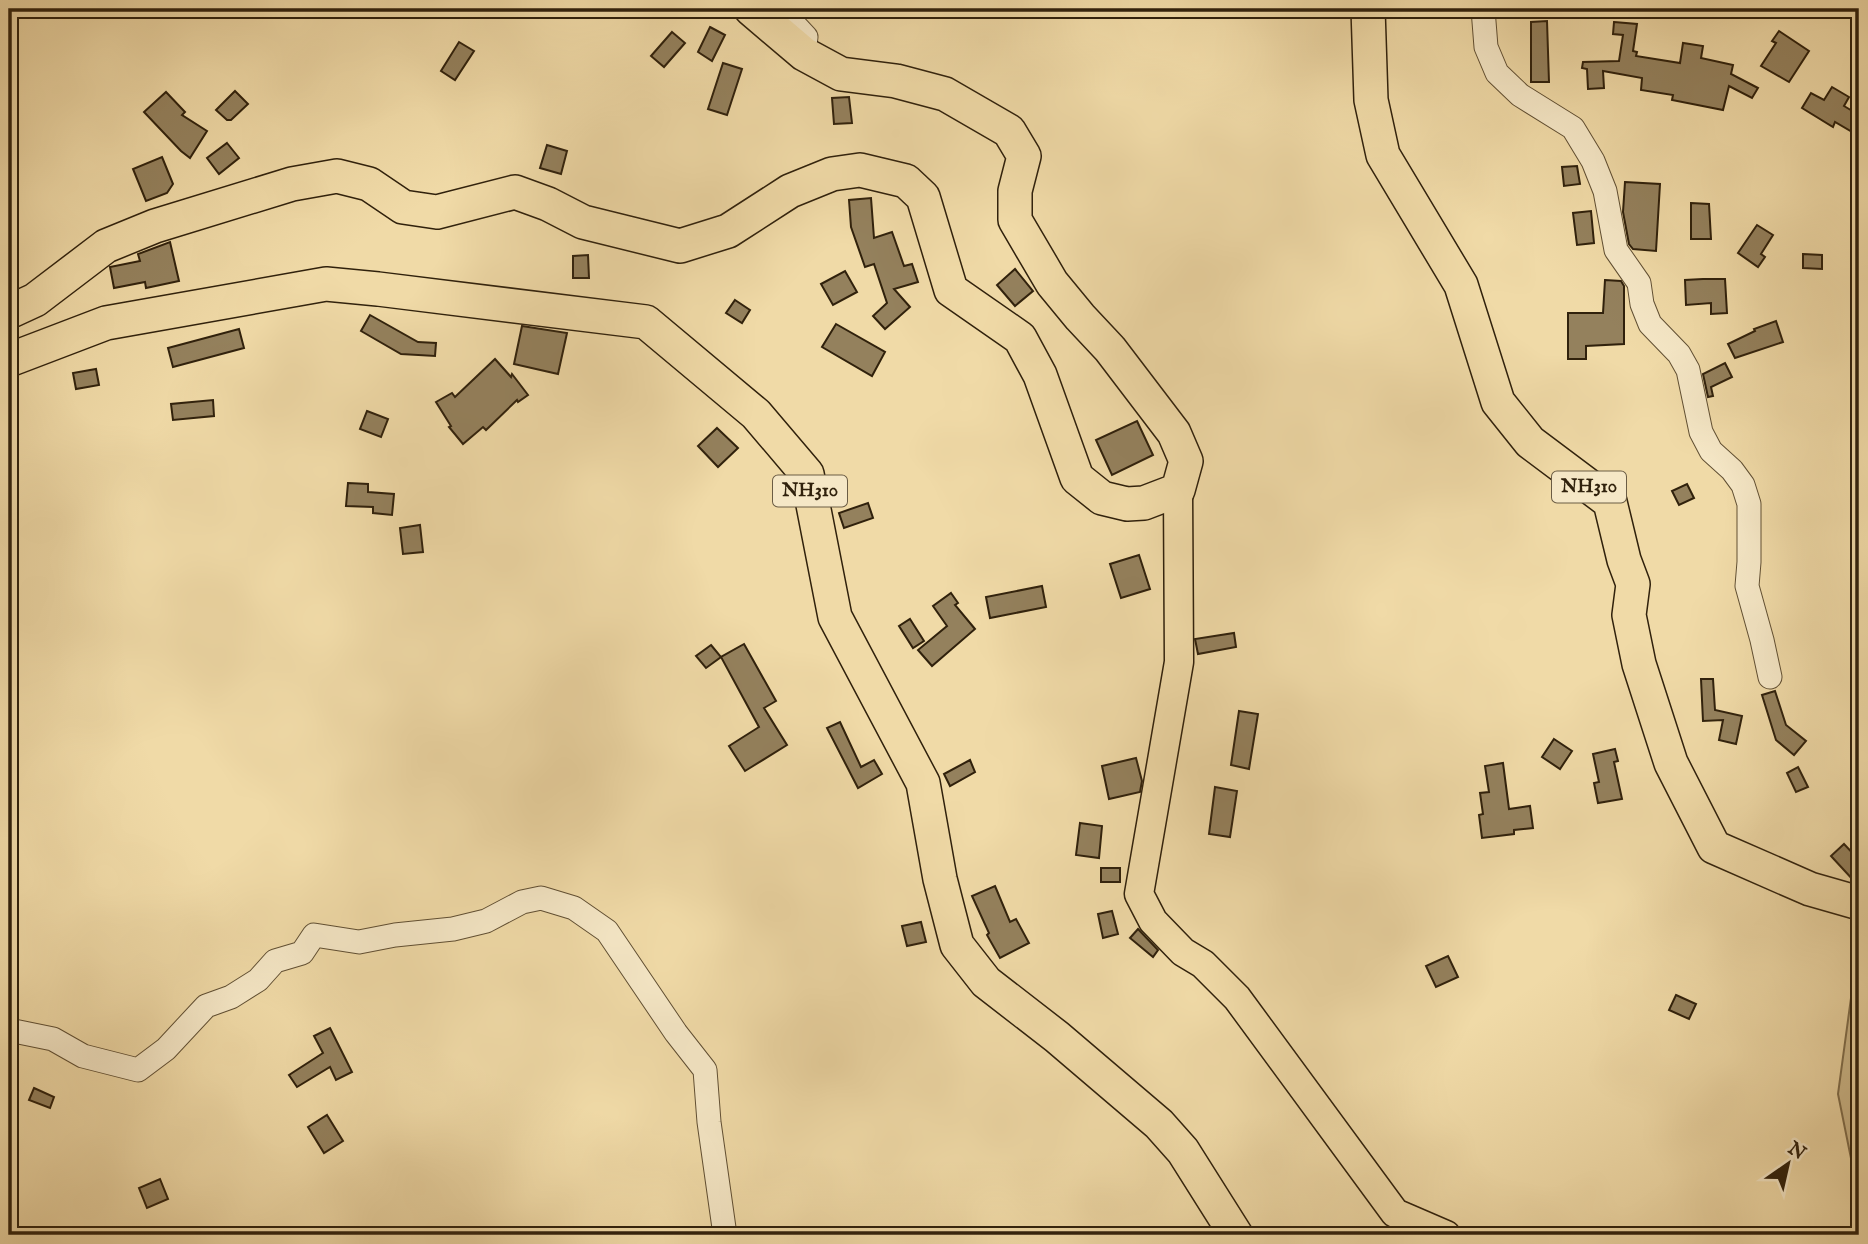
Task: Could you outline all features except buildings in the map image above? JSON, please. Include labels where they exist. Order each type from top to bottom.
[{"type":"highway","points":[[9,312],[35,300],[106,246],[155,226],[292,184],[337,176],[369,184],[403,207],[437,212],[515,192],[548,204],[583,222],[680,246],[728,231],[800,187],[832,174],[860,170],[906,181],[923,197],[951,290],[1020,338],[1040,375],[1077,478],[1102,498],[1127,503],[1144,503],[1178,490],[1186,461],[1174,433],[1110,349],[1052,283],[1015,219],[1015,191],[1024,156],[1009,131],[945,94],[897,81],[841,74],[804,54],[751,9]]},
{"type":"highway","name":"NH310","points":[[1368,9],[1371,100],[1383,155],[1461,285],[1498,401],[1530,442],[1610,502],[1624,560],[1633,584],[1629,615],[1639,664],[1671,763],[1714,847],[1810,889],[1859,903]]},
{"type":"highway","name":"NH310","points":[[9,360],[106,323],[326,284],[646,322],[756,414],[807,474],[835,617],[923,783],[940,879],[957,945],[986,982],[1057,1037],[1159,1124],[1183,1151],[1236,1235]]},
{"type":"main road","points":[[1178,490],[1180,662],[1139,894],[1153,921],[1183,952],[1203,964],[1237,998],[1395,1213],[1446,1235]]},
{"type":"street","points":[[780,9],[806,37],[804,54]]},
{"type":"street","points":[[1483,9],[1486,47],[1497,73],[1520,95],[1573,128],[1593,160],[1605,191],[1616,250],[1639,283],[1642,304],[1650,324],[1679,354],[1688,370],[1701,432],[1711,452],[1744,485],[1749,504],[1749,562],[1746,586],[1770,677]]},
{"type":"street","points":[[9,1030],[54,1038],[83,1056],[138,1070],[166,1049],[206,1006],[231,997],[249,986],[275,961],[302,953],[314,934],[359,942],[453,929],[486,921],[522,902],[541,898],[574,908],[607,930],[676,1033],[705,1070],[709,1122],[725,1235]]},
{"type":"shaded area","points":[[1859,939],[1859,1198],[1838,1094]]}]
